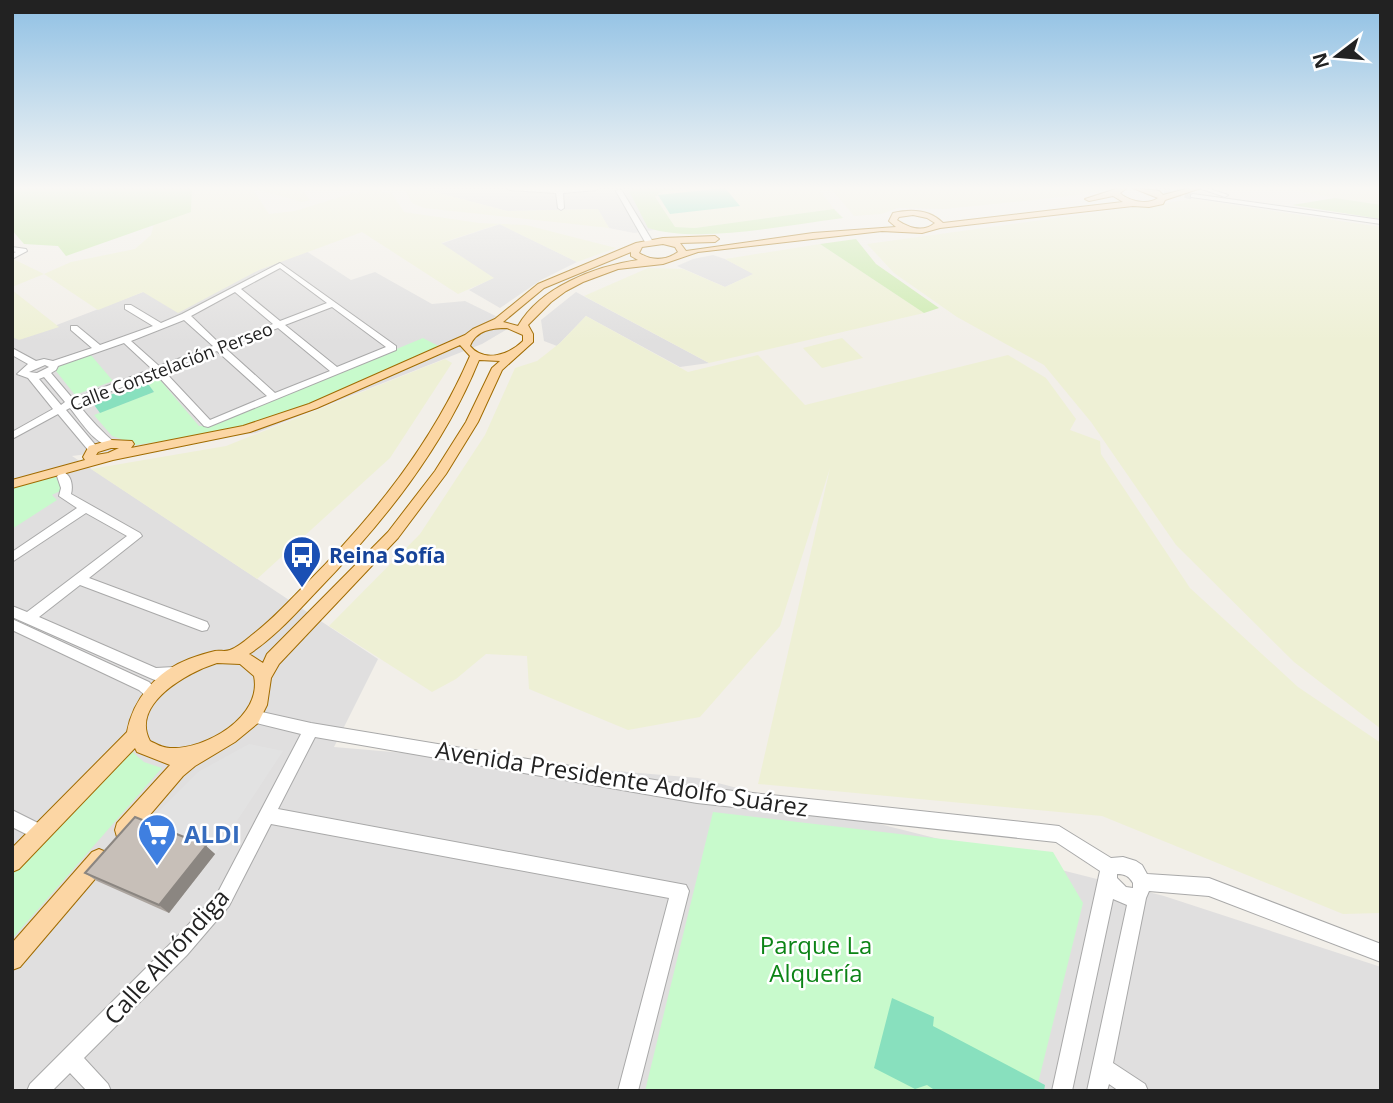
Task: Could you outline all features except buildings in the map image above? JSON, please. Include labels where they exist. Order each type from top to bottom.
[{"type":"main road","points":[[233,656],[264,635],[322,577],[401,483],[457,395],[469,347],[478,330],[498,321],[541,286],[636,247],[649,242],[705,239]]},
{"type":"main road","points":[[12,959],[177,769],[196,754],[237,732],[253,716],[262,699],[263,677],[274,659],[399,528],[440,474],[472,422],[497,368],[528,342],[523,325],[546,302],[569,288],[618,267],[664,262],[697,250],[785,239]]},
{"type":"main road","points":[[663,241],[678,245],[681,248],[680,256]]},
{"type":"main road","points":[[636,247],[634,254],[651,262]]},
{"type":"main road","points":[[478,330],[509,325],[527,334]]},
{"type":"main road","points":[[12,484],[63,472],[94,453],[114,448],[172,444],[257,425],[313,406],[442,350],[469,347],[496,358],[515,354]]},
{"type":"main road","points":[[196,754],[165,756],[146,748],[137,734],[138,717],[152,692],[174,673],[210,658],[233,656],[248,660],[258,668],[263,677]]},
{"type":"main road","points":[[12,862],[137,734]]},
{"type":"street","points":[[12,249],[23,251],[12,257]]},
{"type":"street","points":[[94,453],[61,410],[27,376],[25,369],[44,362],[54,364],[185,316],[280,265],[393,348]]},
{"type":"street","points":[[236,289],[336,371]]},
{"type":"street","name":"Calle Constelación Perseo","points":[[12,436],[71,403],[333,304]]},
{"type":"street","points":[[128,307],[160,326]]},
{"type":"street","points":[[185,316],[273,397]]},
{"type":"street","points":[[74,328],[99,349]]},
{"type":"street","points":[[125,340],[158,370],[208,424],[393,348]]},
{"type":"street","points":[[12,351],[34,364]]},
{"type":"street","points":[[12,380],[46,373],[54,364]]},
{"type":"street","points":[[46,373],[101,438],[114,448]]},
{"type":"street","points":[[28,618],[136,536],[65,496],[67,488],[63,472]]},
{"type":"street","points":[[12,558],[85,508]]},
{"type":"street","points":[[80,580],[202,626]]},
{"type":"street","points":[[12,611],[155,674],[174,673]]},
{"type":"street","points":[[12,624],[152,692]]},
{"type":"street","name":"Avenida Presidente Adolfo Suárez","points":[[253,716],[311,730],[697,795],[1059,834],[1109,874]]},
{"type":"street","name":"Calle Alhóndiga","points":[[37,1091],[180,948],[223,900],[311,730]]},
{"type":"street","points":[[267,815],[680,891],[628,1091]]},
{"type":"street","points":[[12,818],[40,833]]},
{"type":"street","points":[[1062,1091],[1109,874],[1117,863],[1127,865],[1136,872],[1140,889],[1097,1091]]},
{"type":"street","points":[[1109,874],[1116,892],[1128,897],[1140,889],[1209,887],[1381,953]]},
{"type":"street","points":[[70,1058],[101,1091]]},
{"type":"street","points":[[1102,1068],[1138,1091]]},
{"type":"shaded area","points":[[454,239],[531,239],[577,262],[541,280],[500,308],[469,290],[493,278],[440,244]]},
{"type":"shaded area","points":[[306,251],[351,280],[375,272],[432,304],[465,301],[514,325],[482,344],[256,433],[72,456],[378,659],[334,747],[698,778],[1164,896],[1381,967],[1381,1091],[12,1091],[12,337],[20,339],[143,292],[259,270]]},
{"type":"shaded area","points":[[713,255],[754,274],[725,287],[677,266]]},
{"type":"shaded area","points":[[576,292],[709,363],[680,367],[586,316],[557,346],[544,341],[541,320]]},
{"type":"shaded area","points":[[249,744],[283,751],[215,854],[145,825],[198,772]]},
{"type":"green space","points":[[20,239],[113,239],[66,256],[58,246],[24,244]]},
{"type":"green space","points":[[146,239],[342,239],[259,270],[178,313],[143,292],[98,310],[44,274],[71,262],[135,249]]},
{"type":"green space","points":[[374,239],[452,239],[441,243],[494,278],[458,294]]},
{"type":"green space","points":[[531,239],[583,239],[616,248],[577,262]]},
{"type":"green space","points":[[856,239],[876,264],[939,308],[924,313],[820,244]]},
{"type":"green space","points":[[900,239],[1381,239],[1381,729],[1294,662],[1176,545],[1091,422],[1044,365],[957,317],[894,273],[867,244]]},
{"type":"green space","points":[[820,244],[924,313],[709,363],[584,296],[648,268],[683,269],[725,287],[753,274],[725,259]]},
{"type":"green space","points":[[13,259],[44,274],[12,287]]},
{"type":"green space","points":[[12,290],[59,327],[19,340],[12,337]]},
{"type":"green space","points":[[586,316],[688,372],[758,355],[805,405],[1008,355],[1046,378],[1076,419],[1070,430],[1100,441],[1101,454],[1190,588],[1298,687],[1381,743],[1381,913],[1343,914],[1102,816],[758,784],[830,468],[780,626],[700,717],[628,730],[529,689],[527,656],[486,654],[456,679],[432,692],[329,626],[420,534],[485,435],[515,368],[537,361],[560,343]]},
{"type":"green space","points":[[423,338],[442,348],[323,400],[245,426],[130,446],[112,436],[94,415],[154,392],[144,379],[155,374],[199,426],[211,426]]},
{"type":"green space","points":[[842,338],[863,358],[822,368],[803,348]]},
{"type":"green space","points":[[90,354],[113,381],[75,395],[56,371],[60,365]]},
{"type":"green space","points":[[445,359],[452,363],[390,458],[257,579],[91,469],[226,446]]},
{"type":"green space","points":[[146,381],[154,392],[100,413],[92,402]]},
{"type":"green space","points":[[55,475],[62,490],[52,495],[57,500],[12,529],[12,488]]},
{"type":"green space","points":[[129,749],[144,762],[162,768],[12,939],[12,873]]},
{"type":"green space","name":"Parque La Alquería","points":[[713,812],[1053,852],[1083,903],[1036,1091],[645,1091]]},
{"type":"green space","points":[[892,998],[934,1017],[933,1026],[1045,1085],[1044,1091],[936,1091],[927,1085],[915,1089],[874,1068]]},
{"type":"place","name":"Reina Sofía","points":[[302,589]]},
{"type":"place","name":"ALDI","points":[[157,867]]}]
